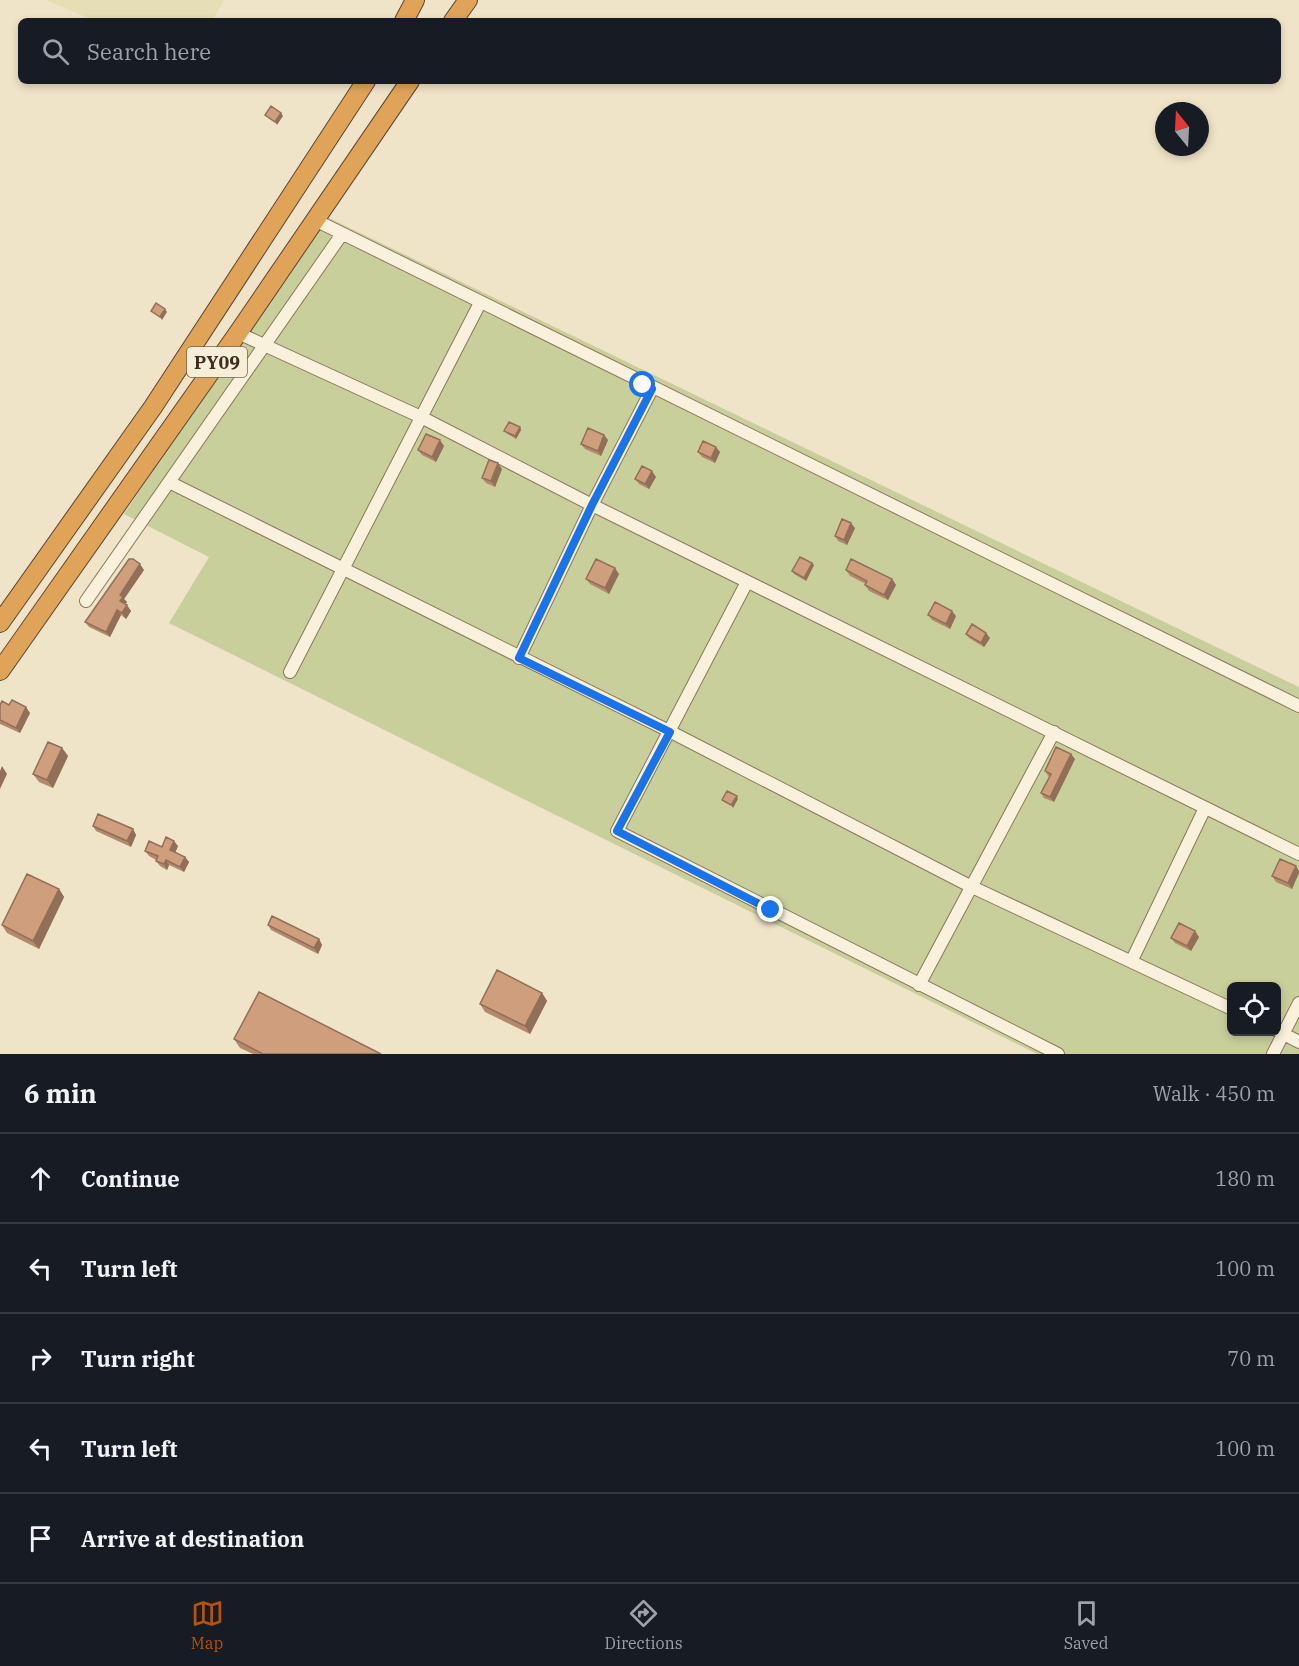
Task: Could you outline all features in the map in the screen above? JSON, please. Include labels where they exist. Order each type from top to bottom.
[{"type":"highway","points":[[406,18],[415,0]]},
{"type":"highway","points":[[455,18],[468,0]]},
{"type":"highway","name":"PY09","points":[[0,623],[153,408],[364,84]]},
{"type":"highway","name":"PY09","points":[[0,671],[238,333],[408,84]]},
{"type":"street","points":[[315,220],[652,389],[1299,706]]},
{"type":"street","points":[[86,601],[342,234]]},
{"type":"street","points":[[290,672],[480,303]]},
{"type":"street","points":[[238,333],[421,417],[592,505],[1299,854]]},
{"type":"street","points":[[519,658],[592,505],[652,389]]},
{"type":"street","points":[[169,482],[670,732],[970,886],[1132,960],[1227,1007]]},
{"type":"street","points":[[747,582],[617,831],[1058,1054]]},
{"type":"street","points":[[919,985],[1053,732]]},
{"type":"street","points":[[1132,960],[1205,808]]},
{"type":"street","points":[[1281,1030],[1299,1003]]},
{"type":"street","points":[[1281,1033],[1299,1042]]},
{"type":"street","points":[[1273,1054],[1279,1036]]},
{"type":"shaded area","points":[[46,0],[224,0],[214,18],[88,18]]},
{"type":"green space","points":[[325,216],[1299,687],[1299,1054],[1037,1054],[169,623],[209,557],[124,514]]},
{"type":"building","points":[[271,106],[281,113],[275,122],[265,115]]},
{"type":"building","points":[[156,303],[165,309],[160,317],[151,311]]},
{"type":"building","points":[[509,422],[520,427],[515,436],[504,431]]},
{"type":"building","points":[[588,428],[604,435],[598,451],[581,444]]},
{"type":"building","points":[[426,434],[440,440],[432,457],[418,450]]},
{"type":"building","points":[[703,441],[716,447],[711,458],[698,452]]},
{"type":"building","points":[[489,460],[498,463],[491,481],[482,478]]},
{"type":"building","points":[[642,466],[652,471],[645,484],[635,479]]},
{"type":"building","points":[[842,519],[851,523],[844,540],[835,536]]},
{"type":"building","points":[[800,557],[812,563],[804,578],[792,571]]},
{"type":"building","points":[[129,559],[140,564],[120,595],[123,597],[120,601],[127,605],[122,613],[117,610],[106,632],[85,622]]},
{"type":"building","points":[[596,559],[615,568],[605,588],[586,579]]},
{"type":"building","points":[[851,559],[892,579],[884,595],[865,585],[867,581],[846,570]]},
{"type":"building","points":[[935,602],[952,611],[946,624],[928,615]]},
{"type":"building","points":[[972,624],[986,633],[981,643],[966,634]]},
{"type":"building","points":[[12,700],[26,707],[16,728],[0,720],[2,701],[9,705]]},
{"type":"building","points":[[48,742],[62,748],[47,780],[33,774]]},
{"type":"building","points":[[1056,747],[1071,754],[1050,797],[1041,793],[1051,774],[1045,771]]},
{"type":"building","points":[[727,791],[737,796],[731,805],[722,800]]},
{"type":"building","points":[[98,814],[133,829],[127,841],[93,826]]},
{"type":"building","points":[[166,837],[174,841],[170,850],[185,857],[180,867],[166,860],[164,864],[156,861],[158,856],[145,851],[149,841],[162,847]]},
{"type":"building","points":[[1280,859],[1296,866],[1288,883],[1272,876]]},
{"type":"building","points":[[27,874],[59,889],[33,941],[2,925]]},
{"type":"building","points":[[272,916],[319,939],[314,948],[268,925]]},
{"type":"building","points":[[1179,923],[1195,931],[1187,946],[1171,938]]},
{"type":"building","points":[[497,970],[542,993],[525,1026],[480,1004]]},
{"type":"building","points":[[259,992],[381,1054],[263,1054],[234,1039]]},
{"type":"route","points":[[643,385],[652,389],[592,505],[519,658],[670,732],[617,831],[771,910]]}]
